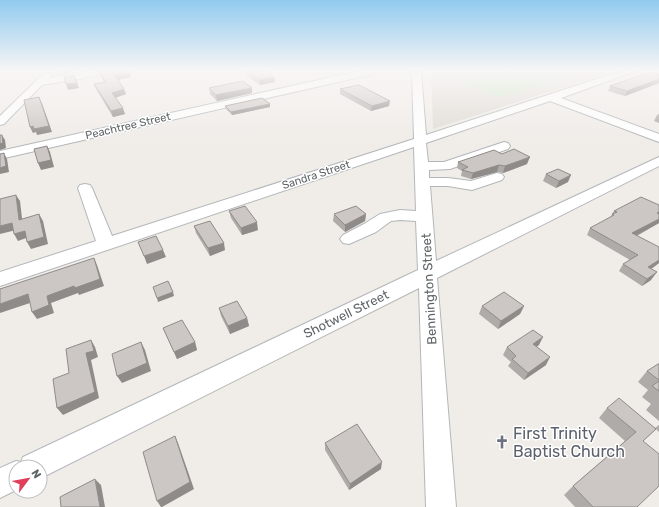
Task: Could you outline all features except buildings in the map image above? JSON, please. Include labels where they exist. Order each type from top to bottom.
[{"type":"street","points":[[0,122],[27,95]]},
{"type":"street","name":"Peachtree Street","points":[[0,155],[271,95]]},
{"type":"street","name":"Bennington Street","points":[[417,95],[429,273],[441,507]]},
{"type":"street","name":"Sandra Street","points":[[0,279],[561,95]]},
{"type":"street","points":[[551,98],[659,138]]},
{"type":"street","points":[[422,174],[504,146]]},
{"type":"street","name":"Shotwell Street","points":[[48,460],[659,161]]},
{"type":"street","points":[[422,174],[448,182],[472,186],[497,178]]},
{"type":"street","points":[[85,188],[106,244]]},
{"type":"street","points":[[349,240],[386,217],[400,215],[425,217]]},
{"type":"shaded area","points":[[432,95],[541,95],[433,129]]},
{"type":"green space","points":[[493,95],[507,95],[499,97]]},
{"type":"place","name":"First Trinity Baptist Church","points":[[502,442]]}]
